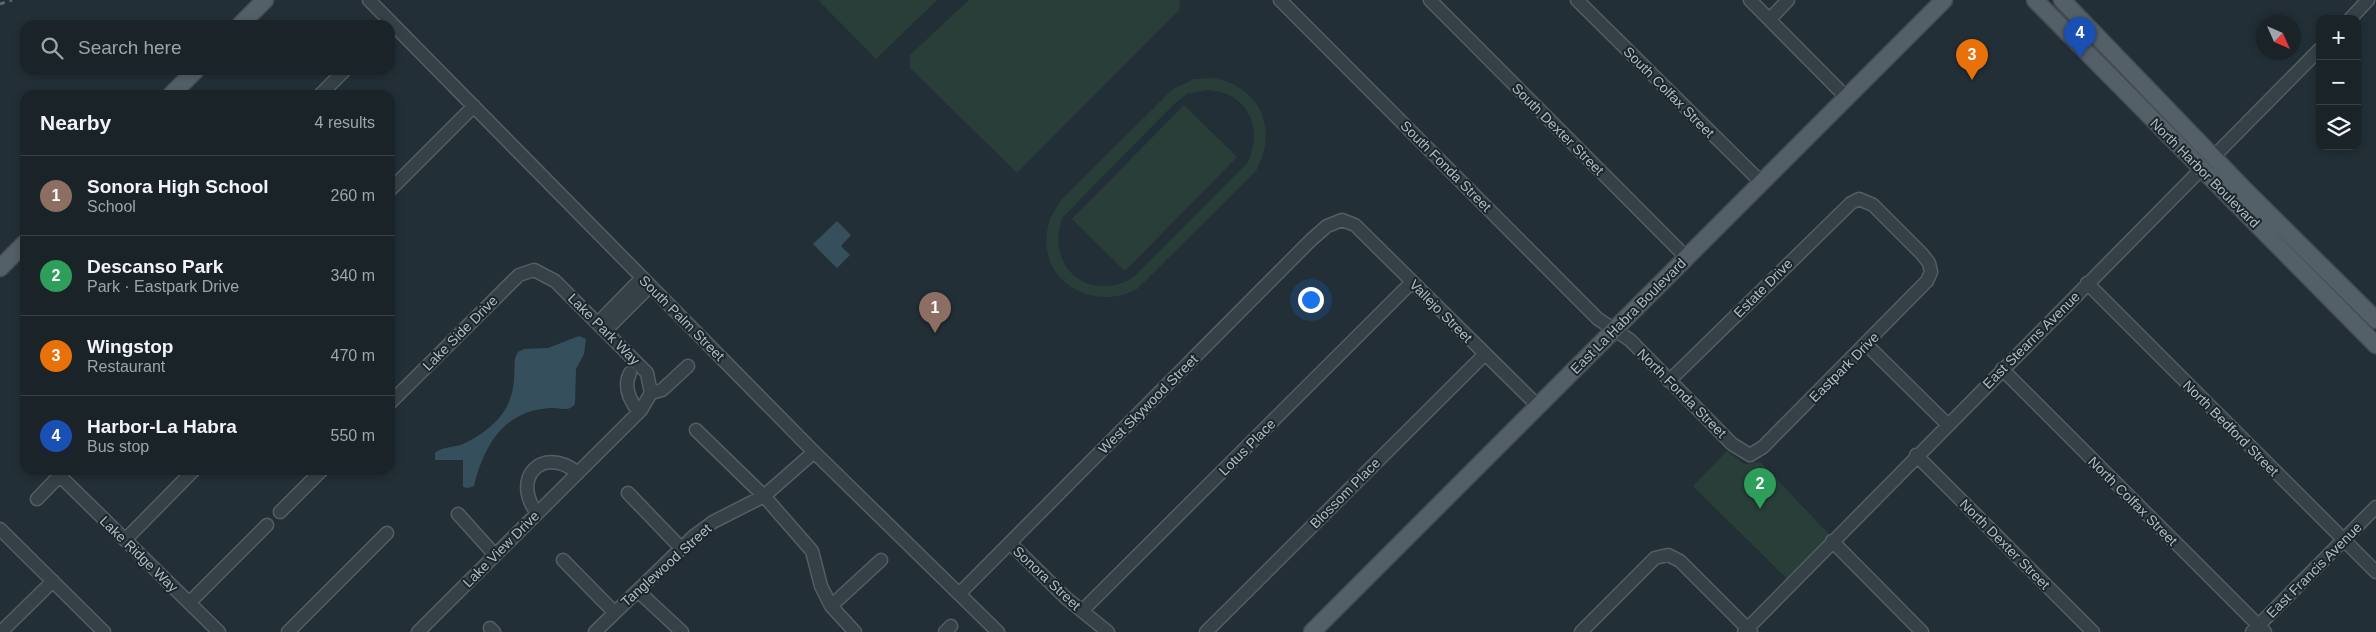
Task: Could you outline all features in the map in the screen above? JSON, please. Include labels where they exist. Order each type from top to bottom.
[{"type":"main road","points":[[245,20],[265,0]]},
{"type":"main road","name":"East La Habra Boulevard","points":[[1312,632],[1944,0]]},
{"type":"main road","name":"North Harbor Boulevard","points":[[2034,0],[2376,345]]},
{"type":"main road","name":"North Harbor Boulevard","points":[[2062,0],[2212,157],[2374,312]]},
{"type":"main road","points":[[176,90],[191,75]]},
{"type":"main road","points":[[0,268],[20,247]]},
{"type":"street","name":"South Palm Street","points":[[369,0],[387,20]]},
{"type":"street","name":"South Fonda Street","points":[[1280,0],[1598,319],[1614,330]]},
{"type":"street","name":"South Dexter Street","points":[[1430,0],[1687,258]]},
{"type":"street","name":"South Colfax Street","points":[[1577,0],[1762,183]]},
{"type":"street","points":[[1750,0],[1847,98]]},
{"type":"street","points":[[1770,20],[1788,0]]},
{"type":"street","points":[[2354,15],[2368,0]]},
{"type":"street","name":"South Palm Street","points":[[395,28],[814,452],[998,632]]},
{"type":"street","name":"East Stearns Avenue","points":[[1747,631],[1916,455],[2316,53]]},
{"type":"street","points":[[325,90],[340,75]]},
{"type":"street","points":[[395,185],[474,106]]},
{"type":"street","name":"Estate Drive","points":[[1669,381],[1842,209],[1859,199],[1873,205],[1922,254],[1931,272]]},
{"type":"street","name":"Vallejo Street","points":[[1342,220],[1355,225],[1538,406]]},
{"type":"street","name":"West Skywood Street","points":[[959,594],[1310,240],[1327,226],[1342,220]]},
{"type":"street","name":"Lake Park Way","points":[[534,270],[555,281],[647,373],[651,393]]},
{"type":"street","name":"Lake Side Drive","points":[[395,398],[519,275],[534,270]]},
{"type":"street","name":"Eastpark Drive","points":[[1750,454],[1763,447],[1866,344],[1927,281],[1931,272]]},
{"type":"street","points":[[602,327],[646,282]]},
{"type":"street","name":"Lotus Place","points":[[1082,611],[1412,282]]},
{"type":"street","name":"North Bedford Street","points":[[2087,283],[2376,572]]},
{"type":"street","name":"North Fonda Street","points":[[1614,330],[1630,340],[1732,444],[1750,454]]},
{"type":"street","points":[[1866,344],[1947,424]]},
{"type":"street","name":"Blossom Place","points":[[1206,632],[1485,354]]},
{"type":"street","points":[[537,513],[528,497],[527,488],[527,481],[536,468],[547,461],[558,462],[580,469],[639,412],[651,393],[662,390],[688,366]]},
{"type":"street","name":"North Colfax Street","points":[[2002,369],[2258,630]]},
{"type":"street","points":[[630,373],[626,386],[629,397],[639,412]]},
{"type":"street","points":[[696,430],[764,496],[812,550],[821,586],[832,606],[855,632]]},
{"type":"street","name":"Tanglewood Street","points":[[595,632],[682,548],[713,522],[764,496],[814,452]]},
{"type":"street","name":"North Dexter Street","points":[[1916,455],[2093,632]]},
{"type":"street","name":"Lake View Drive","points":[[418,632],[580,469]]},
{"type":"street","points":[[37,499],[60,475]]},
{"type":"street","name":"Lake Ridge Way","points":[[64,475],[125,540],[219,632]]},
{"type":"street","points":[[125,540],[189,475]]},
{"type":"street","points":[[280,512],[317,475]]},
{"type":"street","points":[[628,493],[682,548]]},
{"type":"street","name":"East Francis Avenue","points":[[2258,630],[2376,507]]},
{"type":"street","points":[[458,514],[495,555]]},
{"type":"street","points":[[190,603],[268,525]]},
{"type":"street","points":[[0,529],[104,632]]},
{"type":"street","points":[[288,632],[388,533]]},
{"type":"street","points":[[1832,541],[1922,632]]},
{"type":"street","name":"Sonora Street","points":[[1010,543],[1082,611],[1108,632]]},
{"type":"street","points":[[1581,632],[1655,558],[1668,555],[1680,561],[1747,631]]},
{"type":"street","points":[[563,560],[614,612]]},
{"type":"street","points":[[832,606],[881,560]]},
{"type":"street","points":[[1,632],[53,581]]},
{"type":"street","points":[[638,591],[682,632]]},
{"type":"green space","points":[[818,0],[937,0],[876,59]]},
{"type":"green space","points":[[969,0],[1180,0],[1179,10],[1017,173],[910,68],[910,55]]},
{"type":"green space","points":[[1216,78],[1232,84],[1245,92],[1255,102],[1262,113],[1266,140],[1256,171],[1137,289],[1121,295],[1104,297],[1088,295],[1074,288],[1061,279],[1052,266],[1047,251],[1047,233],[1050,219],[1055,210],[1063,198],[1173,89],[1194,79]],"holes":[[[1206,90],[1220,92],[1242,104],[1253,124],[1254,136],[1248,162],[1135,276],[1118,284],[1102,286],[1088,283],[1075,276],[1065,265],[1060,251],[1059,235],[1063,217],[1173,105],[1187,94]]]},
{"type":"green space","points":[[1184,105],[1237,157],[1125,271],[1072,219]]},
{"type":"green space","points":[[1727,451],[1744,464],[1760,462],[1830,535],[1787,579],[1693,486]]},
{"type":"water","points":[[837,221],[851,235],[841,246],[850,255],[837,268],[813,244]]},
{"type":"water","points":[[579,336],[586,339],[584,354],[576,369],[575,404],[567,409],[550,408],[534,411],[508,423],[498,433],[483,457],[474,486],[463,487],[463,460],[435,460],[435,453],[441,449],[471,440],[485,431],[504,412],[511,396],[514,382],[515,358],[518,352],[524,349],[548,348]]},
{"type":"railway","points":[[0,4],[12,0]]},
{"type":"place","name":"Harbor-La Habra","points":[[2080,58]]},
{"type":"place","name":"Wingstop","points":[[1972,80]]},
{"type":"place","name":"Sonora High School","points":[[935,333]]},
{"type":"place","name":"Descanso Park","points":[[1760,509]]}]
